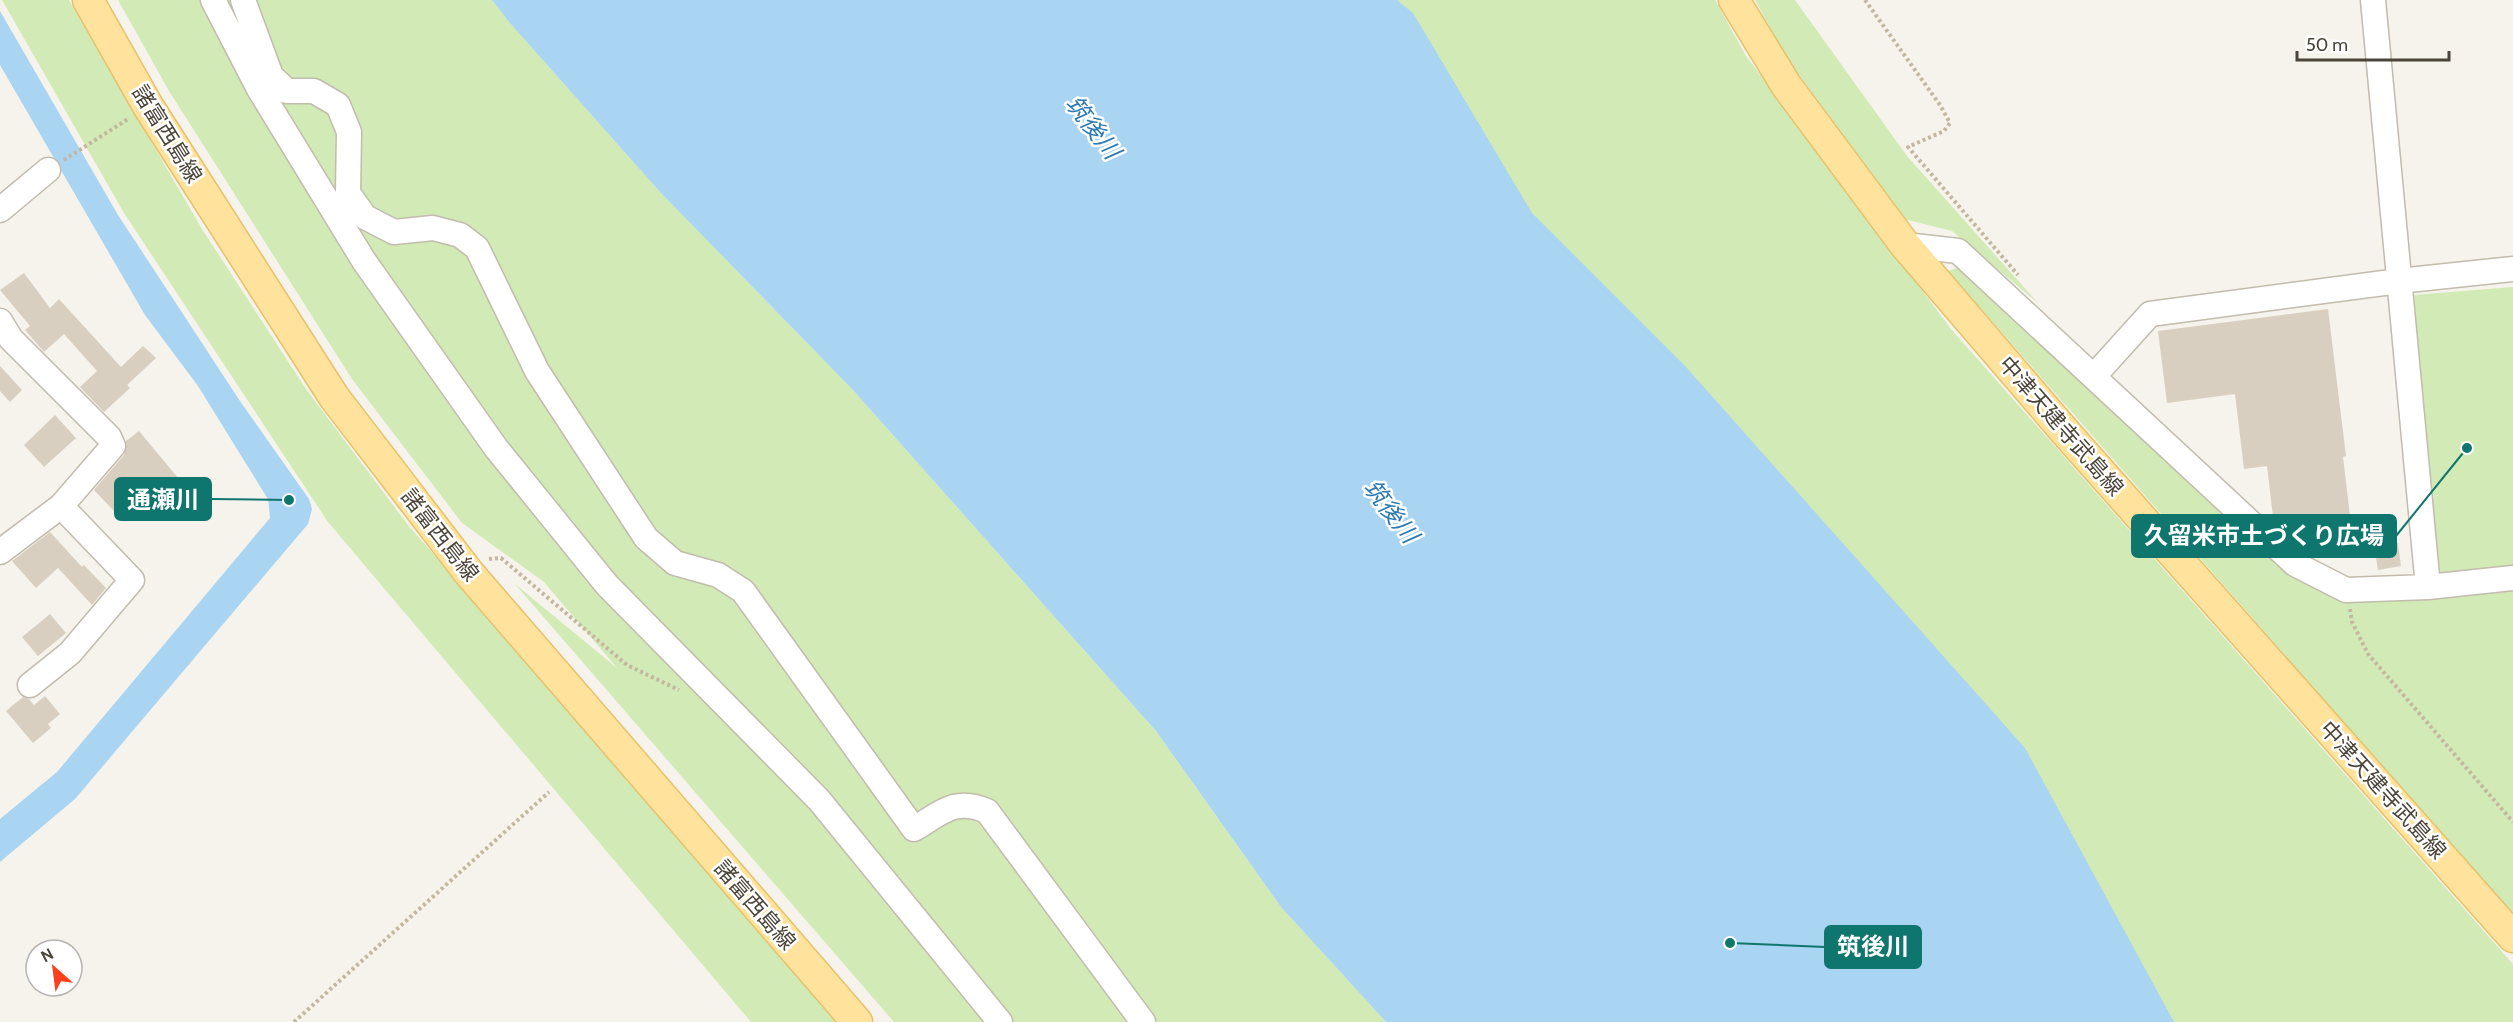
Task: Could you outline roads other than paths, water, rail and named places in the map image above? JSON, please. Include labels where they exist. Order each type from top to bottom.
[{"type":"main road","name":"諸富西島線","points":[[88,0],[148,106],[334,397],[469,573],[857,1022]]},
{"type":"main road","name":"中津天建寺武島線","points":[[1734,0],[1786,85],[1905,246],[2067,434],[2513,937]]},
{"type":"street","points":[[213,0],[259,89],[364,261],[496,448],[607,585],[819,800],[1000,1022]]},
{"type":"street","points":[[243,0],[271,76],[286,92],[314,91],[338,105],[349,132],[348,193],[365,217],[394,232],[433,228],[460,235],[477,248],[537,371],[646,538],[675,563],[717,574],[743,591],[914,829],[953,806],[973,805],[987,811],[1143,1022]]},
{"type":"street","points":[[2373,0],[2428,587]]},
{"type":"street","points":[[0,210],[48,170]]},
{"type":"street","points":[[1905,246],[1958,251],[2295,564],[2346,590],[2428,587],[2513,578]]},
{"type":"street","points":[[2094,376],[2150,314],[2400,281],[2513,270]]},
{"type":"street","points":[[0,321],[11,339],[102,429],[113,446],[61,506],[0,552]]},
{"type":"street","points":[[30,685],[70,653],[132,580],[61,506]]},
{"type":"water","points":[[492,0],[1397,0],[1413,13],[1532,213],[1686,367],[2025,748],[2174,1022],[1386,1022],[1281,907],[1156,731],[853,390],[660,192]]},
{"type":"water","points":[[0,11],[118,215],[242,404],[309,499],[312,509],[308,524],[75,799],[0,862],[0,819],[57,772],[270,518],[268,499],[198,386],[145,315],[0,65]]},
{"type":"place","name":"久留米市土づくり広場","points":[[2467,448]]},
{"type":"place","name":"通瀬川","points":[[289,500]]},
{"type":"place","name":"筑後川","points":[[1730,943]]}]
